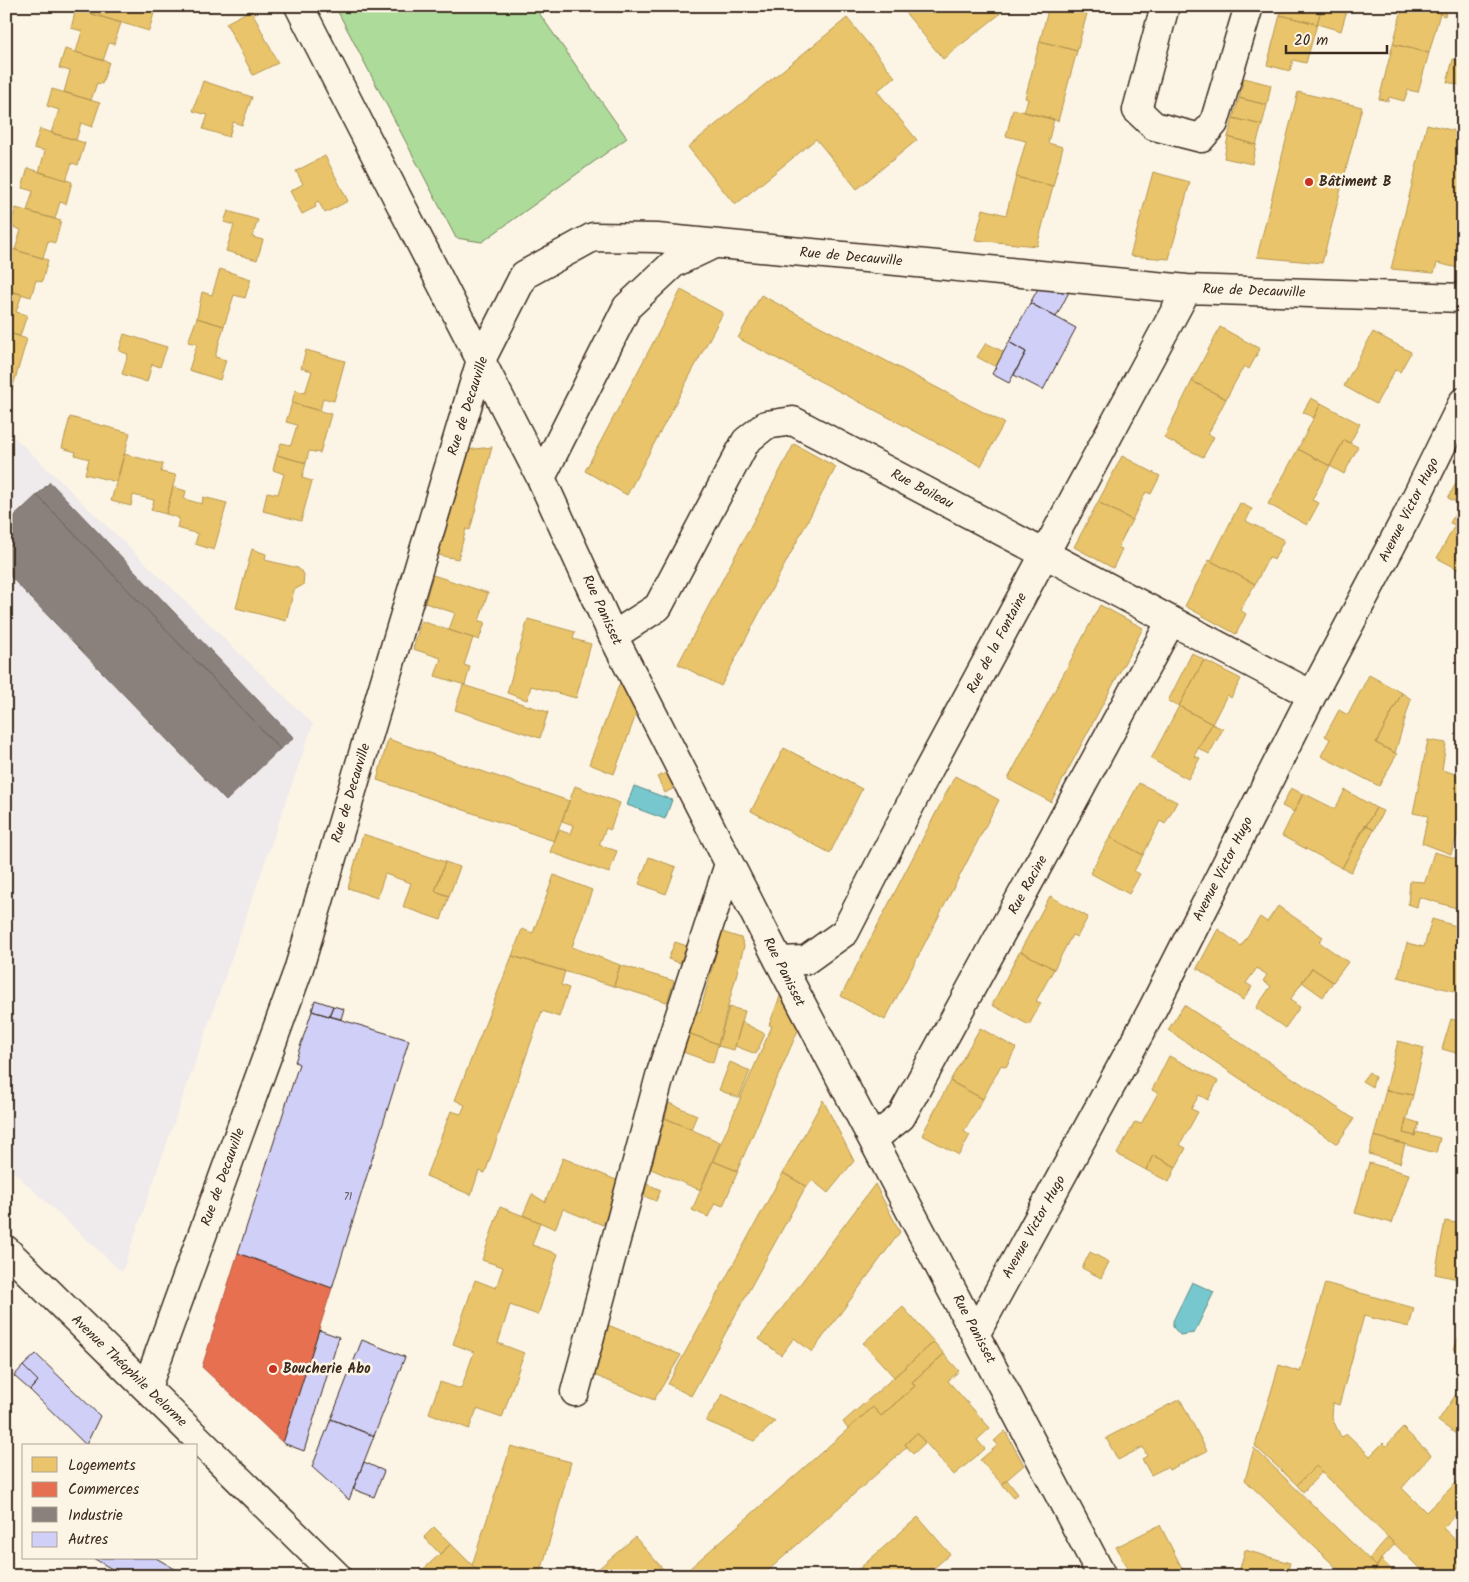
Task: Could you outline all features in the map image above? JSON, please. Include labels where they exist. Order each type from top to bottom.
[{"type":"street","name":"Rue Panisset","points":[[299,6],[541,478],[613,636],[729,864],[1102,1576]]},
{"type":"street","points":[[1165,6],[1137,110],[1154,126],[1201,138],[1214,123],[1249,6]]},
{"type":"street","name":"Rue de Decauville","points":[[146,1387],[298,971],[481,360],[524,275],[593,237],[657,238],[1187,289],[1463,298]]},
{"type":"street","points":[[541,478],[627,307],[674,263],[714,244]]},
{"type":"street","name":"Rue de la Fontaine","points":[[779,961],[806,960],[845,932],[922,782],[1187,289]]},
{"type":"street","name":"Avenue Victor Hugo","points":[[976,1333],[1150,1014],[1312,695],[1408,516],[1463,402]]},
{"type":"street","name":"Rue Boileau","points":[[613,636],[658,607],[746,441],[766,425],[793,421],[1312,695]]},
{"type":"street","name":"Rue Racine","points":[[873,1139],[901,1117],[1171,621]]},
{"type":"street","points":[[575,1392],[660,1076],[729,864]]},
{"type":"street","name":"Avenue Théophile Delorme","points":[[6,1250],[338,1576]]},
{"type":"shaded area","points":[[6,429],[313,724],[122,1272],[6,1165]]},
{"type":"green space","points":[[335,6],[534,6],[627,138],[482,242],[456,238]]},
{"type":"water","points":[[634,786],[672,800],[665,819],[627,805]]},
{"type":"water","points":[[1192,1282],[1214,1292],[1194,1333],[1180,1335],[1173,1327],[1173,1321]]},
{"type":"building: Logements","points":[[77,6],[156,6],[149,31],[76,9]]},
{"type":"building: Logements","points":[[900,6],[993,6],[1000,14],[943,59]]},
{"type":"building: Logements","points":[[1049,6],[1089,6],[1077,51],[1040,41]]},
{"type":"building: Logements","points":[[1282,6],[1322,6],[1317,24],[1280,15]]},
{"type":"building: Logements","points":[[1322,6],[1348,6],[1341,31],[1317,24]]},
{"type":"building: Logements","points":[[1403,6],[1442,6],[1429,53],[1393,44]]},
{"type":"building: Logements","points":[[1442,6],[1447,6],[1445,16],[1439,14]]},
{"type":"building: Logements","points":[[76,9],[121,23],[114,44],[109,43],[103,61],[76,52],[82,31],[71,28]]},
{"type":"building: Logements","points":[[251,10],[278,63],[253,75],[226,23]]},
{"type":"building: Logements","points":[[1280,15],[1317,24],[1306,63],[1293,60],[1290,71],[1267,65]]},
{"type":"building: Logements","points":[[847,18],[895,77],[877,91],[917,140],[857,189],[816,139],[735,205],[688,147]]},
{"type":"building: Logements","points":[[1040,41],[1077,51],[1058,121],[1024,112],[1028,99],[1025,98]]},
{"type":"building: Logements","points":[[1393,44],[1429,53],[1418,92],[1408,90],[1404,101],[1389,97],[1388,101],[1379,99]]},
{"type":"building: Logements","points":[[65,49],[109,62],[102,84],[97,83],[91,100],[64,92],[70,71],[59,68]]},
{"type":"building: Logements","points":[[1453,59],[1463,62],[1463,86],[1447,82]]},
{"type":"building: Logements","points":[[1244,78],[1271,85],[1267,105],[1239,98]]},
{"type":"building: Logements","points":[[203,81],[252,97],[242,125],[233,122],[229,137],[203,129],[208,115],[193,111]]},
{"type":"building: Logements","points":[[52,89],[100,103],[92,127],[81,123],[76,140],[51,133],[59,110],[47,106]]},
{"type":"building: Logements","name":"Bâtiment B","points":[[1298,92],[1362,107],[1322,263],[1257,257]]},
{"type":"building: Logements","points":[[1239,98],[1267,105],[1262,125],[1233,118]]},
{"type":"building: Logements","points":[[1013,109],[1054,119],[1048,143],[1063,147],[1053,186],[1016,177],[1026,141],[1006,136]]},
{"type":"building: Logements","points":[[1233,118],[1262,125],[1256,145],[1228,137]]},
{"type":"building: Logements","points":[[1427,124],[1463,133],[1463,249],[1458,268],[1437,263],[1434,273],[1391,269]]},
{"type":"building: Logements","points":[[40,129],[85,143],[78,165],[72,163],[66,180],[39,172],[45,151],[34,148]]},
{"type":"building: Logements","points":[[1228,137],[1256,145],[1252,164],[1224,158]]},
{"type":"building: Logements","points":[[325,156],[348,201],[325,213],[318,201],[315,203],[316,207],[302,214],[290,191],[303,184],[296,171]]},
{"type":"building: Logements","points":[[28,168],[72,182],[66,204],[60,202],[55,219],[27,211],[33,191],[22,188]]},
{"type":"building: Logements","points":[[1153,172],[1190,182],[1169,259],[1130,256]]},
{"type":"building: Logements","points":[[1016,177],[1053,186],[1037,246],[975,240],[983,209],[1006,215]]},
{"type":"building: Logements","points":[[16,208],[61,221],[55,243],[48,241],[43,258],[15,250],[21,230],[10,226]]},
{"type":"building: Logements","points":[[228,211],[258,220],[252,237],[263,240],[257,260],[226,251],[234,225],[224,222]]},
{"type":"building: Logements","points":[[6,247],[48,260],[42,282],[36,280],[31,297],[6,290],[9,269],[6,268]]},
{"type":"building: Logements","points":[[220,269],[251,279],[245,298],[234,295],[224,326],[197,318],[202,292],[212,295]]},
{"type":"building: Logements","points":[[6,290],[22,294],[16,312],[27,315],[20,336],[6,332]]},
{"type":"building: Logements","points":[[681,290],[723,313],[627,495],[585,471]]},
{"type":"building: Logements","points":[[761,295],[1004,423],[981,466],[738,338]]},
{"type":"building: Logements","points":[[197,318],[224,326],[215,357],[226,360],[220,380],[189,370],[197,344],[188,342]]},
{"type":"building: Logements","points":[[1220,327],[1260,349],[1249,369],[1244,366],[1226,399],[1192,381]]},
{"type":"building: Logements","points":[[6,332],[27,339],[11,393],[6,392]]},
{"type":"building: Logements","points":[[1373,332],[1411,352],[1400,372],[1395,370],[1376,404],[1344,386]]},
{"type":"building: Logements","points":[[124,334],[167,347],[160,367],[152,364],[147,382],[122,374],[128,354],[119,351]]},
{"type":"building: Logements","points":[[986,343],[1004,352],[996,367],[977,357]]},
{"type":"building: Logements","points":[[306,350],[345,361],[334,401],[323,398],[320,411],[292,403],[295,390],[305,393],[312,371],[301,368]]},
{"type":"building: Logements","points":[[1192,381],[1226,399],[1208,434],[1214,437],[1203,457],[1164,438]]},
{"type":"building: Logements","points":[[1311,398],[1321,403],[1314,418],[1303,412]]},
{"type":"building: Logements","points":[[292,403],[331,414],[320,453],[309,451],[306,463],[277,455],[281,443],[291,445],[297,425],[286,422]]},
{"type":"building: Logements","points":[[1321,403],[1360,424],[1350,443],[1344,440],[1330,466],[1298,449]]},
{"type":"building: Logements","points":[[70,417],[130,433],[117,482],[85,474],[89,459],[75,455],[76,452],[62,448]]},
{"type":"building: Logements","points":[[1344,440],[1358,447],[1344,474],[1330,466]]},
{"type":"building: Logements","points":[[794,444],[836,467],[721,686],[678,664]]},
{"type":"building: Logements","points":[[492,447],[470,530],[466,529],[458,559],[438,555],[466,450]]},
{"type":"building: Logements","points":[[1298,449],[1330,466],[1312,500],[1319,503],[1307,525],[1268,504]]},
{"type":"building: Logements","points":[[124,454],[163,464],[161,472],[176,475],[166,514],[151,510],[154,500],[133,495],[131,506],[111,501]]},
{"type":"building: Logements","points":[[277,455],[306,463],[302,478],[312,481],[301,521],[263,511],[267,492],[278,494],[284,474],[273,470]]},
{"type":"building: Logements","points":[[1122,456],[1160,476],[1151,494],[1146,492],[1132,520],[1098,502]]},
{"type":"building: Logements","points":[[1462,472],[1463,564],[1460,570],[1437,558],[1455,525],[1450,523],[1460,504],[1448,498]]},
{"type":"building: Logements","points":[[173,487],[186,491],[184,499],[202,504],[203,497],[227,503],[214,550],[195,544],[198,534],[177,528],[179,518],[166,514]]},
{"type":"building: Logements","points":[[1098,502],[1132,520],[1118,547],[1122,549],[1113,568],[1074,547]]},
{"type":"building: Logements","points":[[1240,503],[1252,509],[1246,521],[1284,540],[1274,560],[1269,557],[1255,584],[1211,561]]},
{"type":"building: Logements","points":[[252,549],[266,554],[265,560],[298,568],[304,574],[303,585],[294,590],[286,621],[236,608]]},
{"type":"building: Logements","points":[[1209,560],[1255,584],[1240,610],[1246,614],[1236,634],[1185,606]]},
{"type":"building: Logements","points":[[433,575],[488,593],[479,621],[485,622],[479,640],[449,630],[455,613],[425,603]]},
{"type":"building: Logements","points":[[1459,575],[1463,580],[1463,591],[1457,583]]},
{"type":"building: Logements","points":[[1100,605],[1143,628],[1051,802],[1008,779]]},
{"type":"building: Logements","points":[[528,619],[575,632],[573,639],[591,644],[576,698],[531,686],[527,700],[507,693]]},
{"type":"building: Logements","points":[[421,621],[473,638],[464,665],[470,667],[465,685],[435,676],[441,658],[413,649]]},
{"type":"building: Logements","points":[[1192,653],[1204,660],[1179,706],[1168,701]]},
{"type":"building: Logements","points":[[1204,660],[1241,679],[1231,698],[1227,695],[1212,724],[1179,706]]},
{"type":"building: Logements","points":[[1369,675],[1402,693],[1376,743],[1397,754],[1379,786],[1321,756],[1330,739],[1325,736],[1339,710],[1348,715]]},
{"type":"building: Logements","points":[[621,680],[637,712],[614,774],[589,764]]},
{"type":"building: Logements","points":[[463,685],[548,712],[540,738],[455,710]]},
{"type":"building: Logements","points":[[1402,693],[1411,699],[1395,753],[1376,743]]},
{"type":"building: Logements","points":[[1179,706],[1212,724],[1194,756],[1200,758],[1188,779],[1151,759]]},
{"type":"building: Logements","points":[[1212,724],[1223,729],[1209,754],[1198,748]]},
{"type":"building: Logements","points":[[388,739],[569,801],[554,841],[377,780]]},
{"type":"building: Logements","points":[[1428,740],[1446,743],[1442,770],[1463,776],[1463,818],[1451,854],[1422,843],[1428,816],[1413,813]]},
{"type":"building: Logements","points":[[784,748],[862,789],[830,853],[751,811]]},
{"type":"building: Logements","points":[[668,772],[676,787],[665,793],[657,777]]},
{"type":"building: Logements","points":[[955,776],[999,800],[885,1020],[841,996]]},
{"type":"building: Logements","points":[[1139,783],[1177,802],[1165,824],[1160,821],[1143,855],[1110,837]]},
{"type":"building: Logements","points":[[575,786],[620,803],[610,830],[606,828],[599,845],[617,851],[609,873],[550,852],[559,830],[570,834],[573,825],[562,821]]},
{"type":"building: Logements","points":[[1291,788],[1303,794],[1294,812],[1282,806]]},
{"type":"building: Logements","points":[[1345,790],[1376,808],[1342,868],[1282,836],[1303,793],[1335,809]]},
{"type":"building: Logements","points":[[1376,808],[1383,811],[1374,830],[1366,826]]},
{"type":"building: Logements","points":[[1365,825],[1374,830],[1351,872],[1342,868]]},
{"type":"building: Logements","points":[[363,834],[445,862],[435,891],[449,896],[441,920],[403,907],[411,883],[385,874],[377,898],[348,888]]},
{"type":"building: Logements","points":[[1110,837],[1143,855],[1134,871],[1140,874],[1129,894],[1090,873]]},
{"type":"building: Logements","points":[[1434,852],[1463,860],[1463,910],[1419,897],[1417,907],[1408,904],[1410,881],[1425,882]]},
{"type":"building: Logements","points":[[649,857],[676,867],[666,894],[639,884]]},
{"type":"building: Logements","points":[[445,862],[460,867],[449,896],[435,891]]},
{"type":"building: Logements","points":[[554,875],[592,890],[572,947],[620,965],[614,986],[512,956],[522,929],[533,933]]},
{"type":"building: Logements","points":[[1050,896],[1088,917],[1077,937],[1072,935],[1054,969],[1020,951]]},
{"type":"building: Logements","points":[[1278,906],[1323,937],[1319,942],[1348,962],[1333,982],[1312,968],[1290,1000],[1300,1007],[1285,1028],[1256,1008],[1271,986],[1263,981],[1267,975],[1257,968],[1246,983],[1252,987],[1243,1000],[1197,968],[1218,929],[1241,946],[1260,917],[1267,922]]},
{"type":"building: Logements","points":[[1432,919],[1463,928],[1463,974],[1458,992],[1398,977],[1407,943],[1424,947]]},
{"type":"building: Logements","points":[[722,932],[741,938],[744,946],[718,1044],[688,1033],[695,1011],[700,1012]]},
{"type":"building: Logements","points":[[675,942],[687,946],[680,963],[668,959]]},
{"type":"building: Logements","points":[[1020,951],[1054,969],[1036,1001],[1041,1003],[1029,1025],[992,1005]]},
{"type":"building: Logements","points":[[512,956],[565,971],[561,985],[569,988],[559,1017],[542,1011],[485,1173],[479,1171],[471,1195],[426,1176],[451,1111],[461,1114],[465,1105],[455,1100]]},
{"type":"building: Logements","points":[[620,965],[674,981],[667,1002],[614,986]]},
{"type":"building: Logements","points":[[1312,968],[1333,982],[1323,997],[1302,982]]},
{"type":"building: Logements","points":[[781,994],[799,1028],[737,1171],[713,1161],[772,1026],[769,1025]]},
{"type":"building: Logements","points":[[1184,1005],[1354,1119],[1337,1144],[1168,1030]]},
{"type":"building: Logements","points":[[729,1007],[745,1011],[734,1050],[718,1046]]},
{"type":"building: Logements","points":[[1451,1019],[1463,1022],[1463,1055],[1442,1049]]},
{"type":"building: Logements","points":[[742,1022],[765,1034],[756,1054],[735,1046]]},
{"type":"building: Logements","points":[[980,1028],[1016,1048],[1006,1067],[1001,1065],[983,1099],[950,1081]]},
{"type":"building: Logements","points":[[688,1033],[718,1044],[713,1063],[683,1052]]},
{"type":"building: Logements","points":[[1398,1041],[1424,1048],[1413,1095],[1386,1090]]},
{"type":"building: Logements","points":[[1169,1056],[1218,1081],[1208,1100],[1199,1095],[1191,1109],[1198,1112],[1180,1145],[1186,1148],[1176,1167],[1153,1155],[1146,1170],[1117,1154],[1135,1122],[1141,1124],[1158,1093],[1152,1090]]},
{"type":"building: Logements","points":[[730,1062],[750,1071],[739,1098],[719,1090]]},
{"type":"building: Logements","points":[[1369,1072],[1375,1077],[1372,1087],[1362,1081]]},
{"type":"building: Logements","points":[[950,1081],[983,1099],[964,1132],[970,1135],[959,1155],[922,1135]]},
{"type":"building: Logements","points":[[1386,1090],[1413,1095],[1403,1133],[1415,1136],[1416,1132],[1440,1138],[1436,1153],[1374,1136]]},
{"type":"building: Logements","points":[[823,1100],[854,1161],[828,1193],[812,1180],[807,1187],[783,1173]]},
{"type":"building: Logements","points":[[669,1103],[697,1115],[691,1129],[665,1118]]},
{"type":"building: Logements","points":[[665,1118],[720,1142],[700,1190],[651,1169]]},
{"type":"building: Logements","points":[[1406,1119],[1419,1123],[1415,1136],[1403,1133]]},
{"type":"building: Logements","points":[[1374,1136],[1405,1144],[1400,1163],[1369,1154]]},
{"type":"building: Logements","points":[[1153,1155],[1176,1167],[1169,1182],[1146,1170]]},
{"type":"building: Logements","points":[[563,1158],[621,1182],[603,1225],[563,1209],[555,1229],[523,1215],[532,1194],[545,1202]]},
{"type":"building: Logements","points":[[713,1161],[738,1171],[723,1206],[715,1203],[708,1217],[692,1210]]},
{"type":"building: Logements","points":[[1369,1163],[1409,1174],[1392,1223],[1355,1213]]},
{"type":"building: Logements","points":[[783,1173],[806,1186],[691,1396],[668,1384]]},
{"type":"building: Logements","points":[[647,1184],[661,1190],[656,1201],[644,1196]]},
{"type":"building: Logements","points":[[875,1184],[900,1232],[812,1352],[794,1338],[781,1355],[759,1339]]},
{"type":"building: Logements","points":[[500,1207],[540,1222],[532,1245],[558,1254],[538,1315],[510,1305],[498,1343],[524,1353],[502,1418],[477,1409],[469,1429],[429,1413],[440,1382],[461,1389],[474,1352],[453,1344],[475,1280],[496,1288],[503,1267],[482,1260]]},
{"type":"building: Logements","points":[[1445,1221],[1463,1224],[1463,1280],[1435,1274]]},
{"type":"building: Logements","points":[[1090,1252],[1109,1262],[1101,1278],[1082,1268]]},
{"type":"building: Logements","points":[[1325,1283],[1414,1308],[1409,1327],[1364,1316],[1339,1405],[1333,1403],[1332,1418],[1342,1437],[1347,1434],[1370,1456],[1383,1443],[1386,1446],[1403,1428],[1431,1455],[1402,1488],[1426,1512],[1461,1478],[1463,1480],[1463,1503],[1457,1509],[1459,1511],[1443,1528],[1463,1547],[1463,1576],[1427,1576],[1316,1466],[1297,1485],[1255,1446],[1279,1365],[1300,1372]]},
{"type":"building: Logements","points":[[903,1307],[934,1342],[894,1377],[863,1343]]},
{"type":"building: Logements","points":[[1463,1324],[1463,1353],[1454,1350]]},
{"type":"building: Logements","points":[[608,1325],[681,1355],[654,1400],[594,1375]]},
{"type":"building: Logements","points":[[934,1342],[944,1354],[912,1382],[915,1386],[881,1416],[873,1407],[848,1429],[843,1422]]},
{"type":"building: Logements","points":[[944,1354],[959,1371],[948,1381],[990,1428],[977,1440],[985,1449],[954,1475],[917,1433],[905,1444],[907,1447],[762,1576],[681,1576],[873,1407],[881,1416],[915,1386],[912,1382]]},
{"type":"building: Logements","points":[[1463,1384],[1463,1425],[1456,1434],[1438,1421]]},
{"type":"building: Logements","points":[[723,1394],[775,1422],[754,1441],[706,1421]]},
{"type":"building: Logements","points":[[1180,1399],[1207,1451],[1169,1470],[1167,1467],[1151,1475],[1142,1459],[1147,1456],[1143,1447],[1118,1460],[1106,1438]]},
{"type":"building: Logements","points":[[1005,1431],[1024,1465],[1002,1484],[980,1460],[998,1445],[994,1441]]},
{"type":"building: Logements","points":[[917,1433],[925,1443],[913,1454],[905,1444]]},
{"type":"building: Logements","points":[[511,1446],[571,1462],[540,1576],[483,1576],[472,1565]]},
{"type":"building: Logements","points":[[1254,1448],[1377,1567],[1371,1576],[1345,1576],[1245,1480]]},
{"type":"building: Logements","points":[[1316,1466],[1322,1472],[1303,1492],[1297,1485]]},
{"type":"building: Logements","points":[[1007,1480],[1018,1494],[1013,1497],[1002,1484]]},
{"type":"building: Logements","points":[[918,1517],[950,1554],[925,1576],[851,1576]]},
{"type":"building: Logements","points":[[1160,1525],[1186,1576],[1131,1576],[1116,1547]]},
{"type":"building: Logements","points":[[434,1527],[451,1544],[440,1554],[424,1537]]},
{"type":"building: Logements","points":[[635,1537],[669,1576],[590,1576]]},
{"type":"building: Logements","points":[[1388,1537],[1395,1544],[1381,1559],[1377,1567],[1369,1559]]},
{"type":"building: Logements","points":[[451,1544],[483,1576],[417,1575],[440,1554]]},
{"type":"building: Logements","points":[[1245,1550],[1290,1563],[1286,1576],[1238,1576]]},
{"type":"building: Logements","points":[[1381,1559],[1397,1576],[1371,1576]]},
{"type":"building: Commerces","points":[[238,1253],[332,1288],[283,1443],[202,1367]]},
{"type":"building: Industrie","points":[[50,482],[294,738],[280,749],[37,495]]},
{"type":"building: Industrie","points":[[37,495],[280,749],[226,801],[6,572],[6,524]]},
{"type":"building: Autres","points":[[1039,287],[1070,290],[1056,317],[1030,303]]},
{"type":"building: Autres","points":[[1030,303],[1076,328],[1043,390],[1014,375],[1026,352],[1009,342]]},
{"type":"building: Autres","points":[[1009,342],[1026,352],[1009,383],[992,374]]},
{"type":"building: Autres","points":[[315,1000],[333,1006],[329,1016],[312,1011]]},
{"type":"building: Autres","points":[[333,1006],[344,1009],[341,1019],[329,1016]]},
{"type":"building: Autres","points":[[312,1011],[409,1040],[332,1288],[238,1253],[299,1064],[295,1062]]},
{"type":"building: Autres","points":[[319,1330],[339,1337],[304,1451],[283,1443]]},
{"type":"building: Autres","points":[[362,1340],[405,1357],[374,1436],[331,1419]]},
{"type":"building: Autres","points":[[36,1354],[100,1416],[86,1444],[30,1390],[38,1381],[23,1366]]},
{"type":"building: Autres","points":[[23,1366],[38,1381],[30,1390],[14,1376]]},
{"type":"building: Autres","points":[[331,1419],[374,1436],[349,1500],[312,1467]]},
{"type":"building: Autres","points":[[364,1462],[384,1471],[374,1497],[353,1489]]},
{"type":"building: Autres","points":[[96,1560],[159,1560],[187,1576],[124,1576]]},
{"type":"place","name":"Bâtiment B","points":[[1309,182]]},
{"type":"place","name":"Boucherie Abo","points":[[273,1369]]}]
